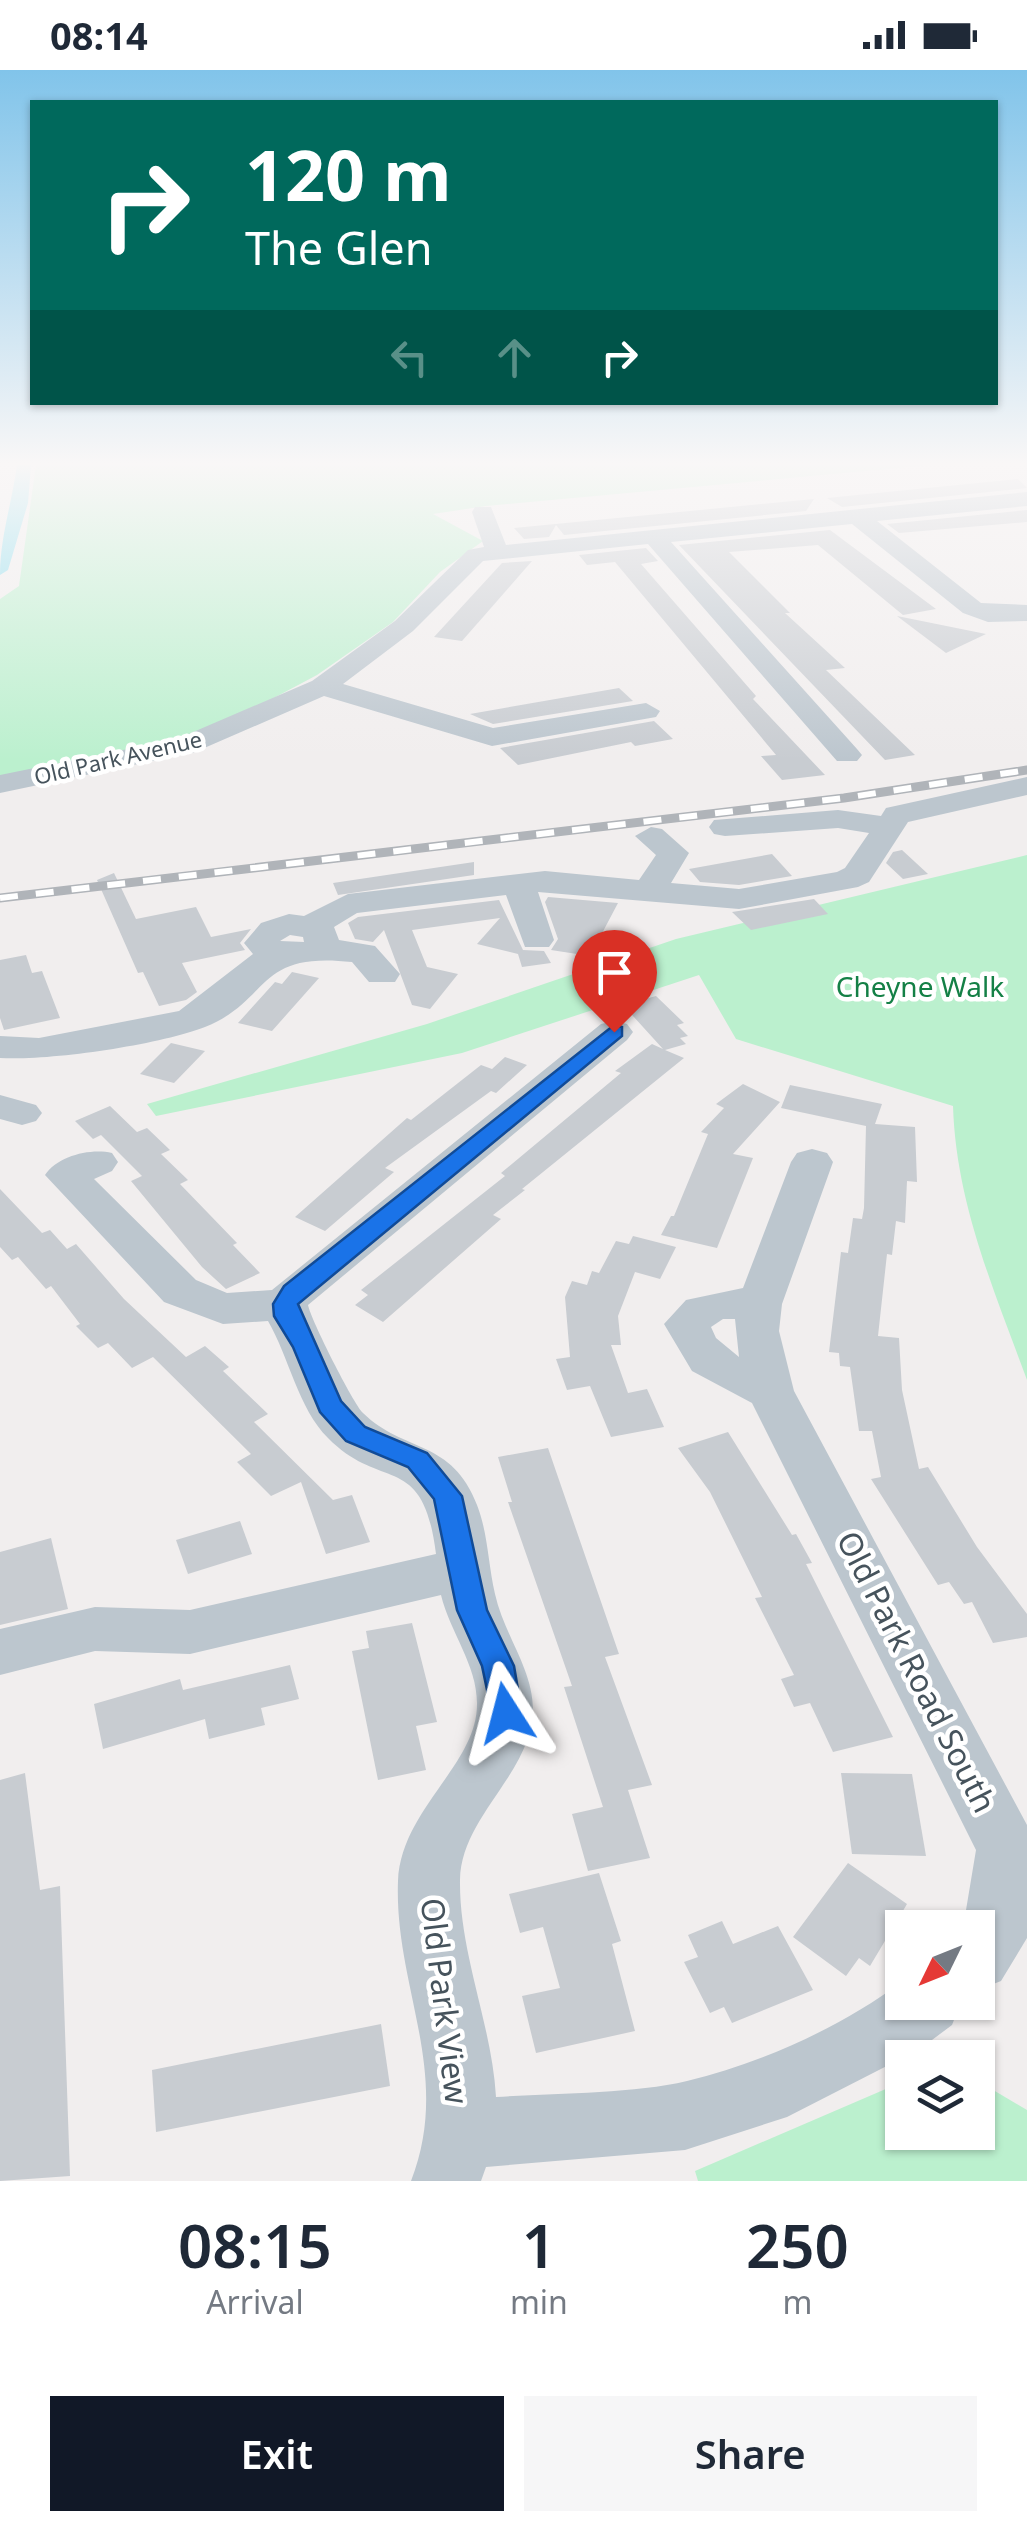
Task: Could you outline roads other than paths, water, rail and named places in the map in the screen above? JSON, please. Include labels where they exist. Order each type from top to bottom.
[{"type":"street","name":"Old Park Avenue","points":[[0,784],[185,746],[322,687],[404,626],[467,564]]},
{"type":"street","points":[[678,564],[847,754]]},
{"type":"street","points":[[916,564],[972,608],[988,614],[1027,613]]},
{"type":"street","points":[[322,687],[492,737],[646,711]]},
{"type":"street","points":[[315,937],[348,904],[518,884],[578,881],[739,899],[846,880],[856,874],[897,815],[1027,786]]},
{"type":"street","points":[[724,827],[838,818],[888,826]]},
{"type":"street","points":[[650,889],[673,853],[651,836]]},
{"type":"street","points":[[518,884],[538,940]]},
{"type":"street","points":[[4,1054],[189,1020],[208,1013],[275,955],[261,943],[269,932],[289,925],[362,952],[382,974]]},
{"type":"street","points":[[0,1652],[95,1629],[190,1632],[463,1569],[448,1496],[418,1460],[356,1434],[329,1406],[306,1345],[287,1316],[286,1304],[293,1292],[614,1032]]},
{"type":"street","name":"Old Park Road South","points":[[812,1162],[759,1304],[756,1331],[770,1391],[1007,1848],[995,1937]]},
{"type":"street","points":[[66,1175],[180,1291],[223,1308],[286,1304]]},
{"type":"street","points":[[759,1304],[727,1302],[698,1311],[687,1324],[694,1349],[729,1373],[770,1391]]},
{"type":"street","name":"Old Park View","points":[[452,2158],[461,2088],[429,1880],[444,1820],[483,1775],[506,1713],[498,1666],[472,1610],[463,1569]]},
{"type":"street","points":[[452,2158],[684,2116],[787,2083],[904,2020]]},
{"type":"waterway","points":[[0,570],[2,564]]},
{"type":"railway","points":[[0,898],[844,798],[1027,770]]},
{"type":"park label","name":"Cheyne Walk","points":[[920,987]]}]
